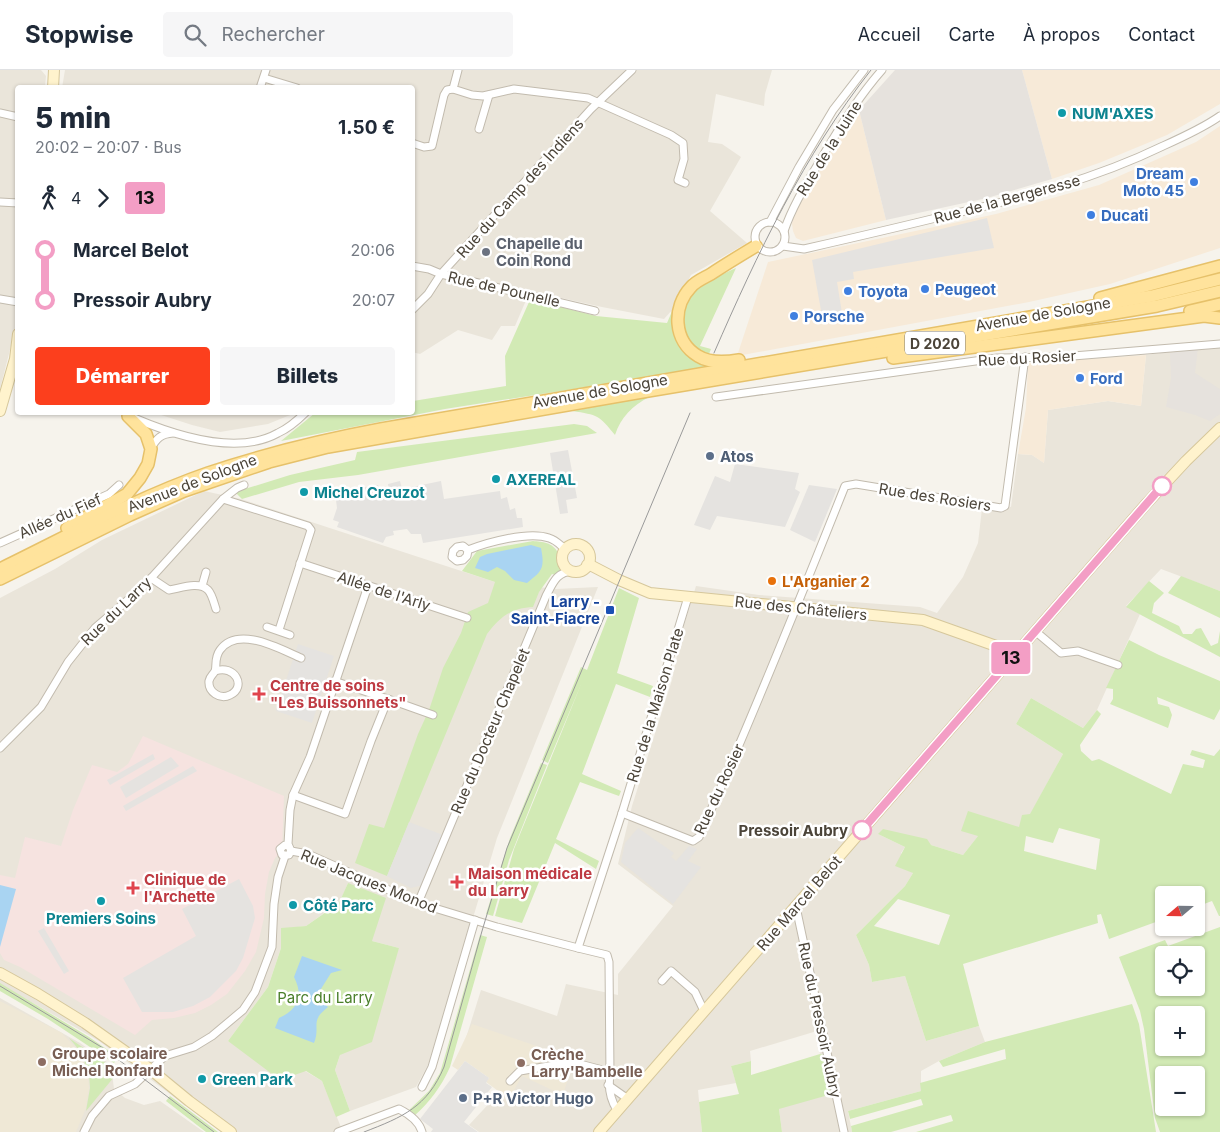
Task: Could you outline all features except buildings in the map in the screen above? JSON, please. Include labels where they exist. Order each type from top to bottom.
[{"type":"main road","points":[[53,85],[54,70]]},
{"type":"main road","points":[[756,246],[693,285],[685,295],[678,310],[677,321],[681,337],[687,347],[700,357],[726,362],[887,342]]},
{"type":"main road","points":[[1031,316],[1220,266]]},
{"type":"main road","name":"Avenue de Sologne","points":[[0,567],[179,484],[216,470],[322,440],[1152,296],[1220,279]]},
{"type":"main road","name":"Avenue de Sologne","points":[[0,579],[130,515],[212,481],[269,462],[328,447],[648,391],[1157,306],[1220,291]]},
{"type":"main road","points":[[1090,331],[1220,304]]},
{"type":"main road","points":[[648,391],[1204,316],[1220,318]]},
{"type":"main road","points":[[14,369],[12,379],[15,382]]},
{"type":"main road","points":[[0,412],[14,369]]},
{"type":"main road","points":[[0,412],[15,392]]},
{"type":"main road","points":[[0,567],[127,494],[148,464],[150,449],[146,434],[125,415]]},
{"type":"main road","name":"Rue Marcel Belot","points":[[599,1132],[1150,499],[1220,428]]},
{"type":"main road","points":[[575,544],[582,546],[589,553],[587,565],[581,570],[573,571],[569,569],[563,562],[565,549],[575,544]]},
{"type":"main road","name":"Rue des Châteliers","points":[[587,565],[650,593],[923,620],[999,647],[1012,657]]},
{"type":"main road","points":[[0,973],[62,1008],[150,1069],[231,1132]]},
{"type":"street","points":[[453,89],[458,70]]},
{"type":"street","name":"Rue du Camp des Indiens","points":[[415,307],[428,294],[441,274],[598,102],[632,70]]},
{"type":"street","name":"Rue de la Juine","points":[[770,222],[799,167],[833,110],[864,70]]},
{"type":"street","name":"Rue de la Juine","points":[[784,231],[793,206],[838,131],[855,104],[882,70]]},
{"type":"street","points":[[265,74],[290,85]]},
{"type":"street","points":[[415,143],[424,147],[432,146],[444,95],[447,90],[453,89],[472,95],[489,95],[514,89],[588,98],[679,139],[683,143],[684,159],[678,180],[685,183]]},
{"type":"street","points":[[479,129],[489,95]]},
{"type":"street","points":[[0,113],[15,116]]},
{"type":"street","name":"Rue de la Bergeresse","points":[[783,246],[804,249],[994,205],[1069,184],[1106,172],[1139,158],[1220,116]]},
{"type":"street","points":[[0,202],[15,203]]},
{"type":"street","points":[[770,222],[779,225],[784,231],[785,241],[779,250],[770,253],[756,246],[754,237],[760,225],[770,222]]},
{"type":"street","name":"Rue de Pounelle","points":[[415,267],[595,311]]},
{"type":"street","points":[[0,299],[15,302]]},
{"type":"street","name":"Rue du Rosier","points":[[716,397],[997,358],[1061,357],[1220,344]]},
{"type":"street","name":"Rue des Rosiers","points":[[798,607],[845,486],[856,484],[1001,508],[1005,506],[1025,357]]},
{"type":"street","points":[[126,415],[176,433],[208,441],[228,443],[246,442],[277,434],[294,424],[303,415]]},
{"type":"street","points":[[150,449],[161,435],[176,433]]},
{"type":"street","name":"Allée du Fief","points":[[0,543],[109,494],[119,486]]},
{"type":"street","name":"Rue du Larry","points":[[0,748],[40,707],[68,662],[95,628],[151,578],[224,499],[237,488],[244,486]]},
{"type":"street","points":[[224,499],[308,526],[311,533],[279,630]]},
{"type":"street","points":[[468,550],[482,544],[543,536],[557,542],[565,549]]},
{"type":"street","name":"Allée de l'Arly","points":[[300,563],[467,618]]},
{"type":"street","name":"Rue du Docteur Chapelet","points":[[418,903],[546,596],[555,578],[565,572],[573,571]]},
{"type":"street","points":[[202,586],[206,572]]},
{"type":"street","points":[[151,578],[169,590],[194,585],[202,586],[209,591],[216,609]]},
{"type":"street","points":[[288,851],[290,810],[293,795],[310,757],[334,681],[368,586]]},
{"type":"street","name":"Rue de la Maison Plate","points":[[622,813],[688,597]]},
{"type":"street","name":"Rue du Rosier","points":[[622,813],[693,841],[699,837],[798,607]]},
{"type":"street","points":[[267,627],[290,635]]},
{"type":"street","points":[[1035,631],[1061,653],[1078,651],[1118,665]]},
{"type":"street","points":[[215,671],[222,668],[228,669],[235,675],[238,684],[233,693],[226,697],[221,697],[213,693],[209,683],[215,671],[216,660],[220,650],[232,640],[242,638],[266,643],[301,658]]},
{"type":"street","points":[[334,681],[433,715]]},
{"type":"street","points":[[293,795],[345,814],[371,740],[388,699]]},
{"type":"street","points":[[617,1110],[612,1103],[608,1085],[610,1072],[609,962],[607,954],[578,948],[622,813]]},
{"type":"street","name":"Rue Jacques Monod","points":[[84,1132],[92,1116],[109,1096],[135,1084],[165,1056],[194,1048],[212,1036],[243,1010],[255,992],[272,947],[276,886],[281,866],[288,851],[308,854],[418,903],[578,948]]},
{"type":"street","name":"Rue du Pressoir Aubry","points":[[796,907],[844,1132]]},
{"type":"street","points":[[422,1087],[432,1066],[475,920]]},
{"type":"street","points":[[662,981],[671,971],[695,992],[704,1011]]},
{"type":"street","points":[[510,1081],[520,1071],[566,1063],[576,1063],[610,1072]]},
{"type":"street","points":[[608,1085],[628,1099]]},
{"type":"street","points":[[338,1132],[399,1109],[407,1113],[418,1124],[422,1132]]},
{"type":"shaded area","points":[[0,70],[41,70],[46,76],[45,85],[15,85],[15,330],[0,389]]},
{"type":"shaded area","points":[[65,70],[772,70],[765,94],[764,106],[716,94],[708,142],[722,144],[741,157],[710,211],[747,243],[691,275],[673,309],[664,319],[530,291],[515,326],[501,326],[492,340],[458,330],[420,354],[415,353],[415,85],[62,85]]},
{"type":"shaded area","points":[[895,70],[1022,70],[1052,179],[987,198],[886,220],[859,110]]},
{"type":"shaded area","points":[[1022,70],[1220,70],[1220,104],[1167,135],[1099,163],[1052,179]]},
{"type":"shaded area","points":[[859,110],[886,220],[803,241],[796,238],[792,224],[794,214],[854,113]]},
{"type":"shaded area","points":[[1220,126],[1220,248],[1110,284],[1029,302],[737,356],[768,262],[996,214],[1099,185],[1196,142]]},
{"type":"shaded area","points":[[987,218],[994,248],[853,272],[854,279],[837,282],[842,313],[822,316],[812,260]]},
{"type":"shaded area","points":[[1220,346],[1220,591],[1161,569],[1126,606],[1140,614],[1097,710],[1083,728],[1031,698],[1016,724],[1063,754],[1030,815],[1019,827],[979,835],[963,855],[931,845],[878,834],[905,847],[901,853],[913,873],[905,886],[856,935],[869,965],[872,982],[905,976],[926,1041],[979,1026],[985,1042],[939,1061],[921,1071],[921,1091],[848,1111],[852,1132],[782,1132],[779,1109],[824,1055],[820,1054],[817,1031],[750,1051],[751,1061],[731,1066],[736,1083],[698,1090],[702,1132],[479,1132],[469,1125],[510,1081],[461,1054],[481,990],[557,1016],[566,984],[618,995],[618,974],[673,906],[618,864],[632,806],[672,680],[683,628],[696,586],[759,595],[920,607],[937,613],[963,577],[978,543],[983,500],[1011,507],[1018,454],[1032,455],[1044,463],[1048,410],[1108,401],[1141,406],[1146,355]]},
{"type":"shaded area","points":[[1198,348],[1195,373],[1220,389],[1220,414],[1210,421],[1166,407],[1171,378],[1170,353]]},
{"type":"shaded area","points":[[1146,355],[1141,406],[1108,401],[1048,410],[1044,463],[1032,455],[1018,454],[1026,408],[1028,363]]},
{"type":"shaded area","points":[[161,415],[290,415],[268,424],[220,432]]},
{"type":"shaded area","points":[[568,450],[577,498],[566,500],[568,513],[560,514],[550,453]]},
{"type":"shaded area","points":[[735,464],[799,473],[795,489],[800,492],[785,527],[717,516],[710,530],[694,525],[715,476],[730,482]]},
{"type":"shaded area","points":[[400,481],[402,489],[441,481],[444,499],[500,491],[501,499],[507,497],[510,510],[515,508],[517,518],[522,518],[523,527],[423,543],[421,534],[411,534],[407,529],[393,531],[394,535],[386,537],[383,543],[337,527],[339,522],[333,520],[337,508],[336,500],[343,498],[342,491],[378,485],[381,493],[389,492],[388,484]]},
{"type":"shaded area","points":[[809,485],[837,489],[815,542],[790,530]]},
{"type":"shaded area","points":[[204,491],[241,499],[495,582],[556,589],[598,587],[497,838],[430,1061],[416,1087],[350,1111],[335,1070],[340,1055],[399,948],[372,941],[348,883],[340,902],[306,926],[281,929],[281,948],[268,987],[228,1041],[305,1071],[322,1081],[343,1132],[221,1132],[99,1041],[0,984],[0,598],[55,569],[102,540]]},
{"type":"shaded area","points":[[298,644],[334,656],[312,723],[276,711]]},
{"type":"shaded area","name":"Clinique de l'Archette","points":[[143,736],[284,796],[282,851],[275,858],[269,872],[265,894],[264,918],[256,952],[245,971],[227,994],[211,1005],[195,1013],[174,1018],[152,1020],[135,1035],[20,967],[4,960],[0,953],[0,875],[15,878],[25,837],[61,846],[73,810],[92,765],[117,772],[128,764]]},
{"type":"shaded area","points":[[153,754],[155,759],[110,785],[107,780]]},
{"type":"shaded area","points":[[171,757],[179,766],[126,798],[120,787]]},
{"type":"shaded area","points":[[193,766],[197,771],[126,811],[123,806]]},
{"type":"shaded area","points":[[409,822],[443,835],[423,885],[411,888],[387,876]]},
{"type":"shaded area","points":[[638,828],[674,853],[671,857],[676,861],[689,846],[697,849],[688,861],[701,867],[673,904],[621,862],[625,843]]},
{"type":"shaded area","points":[[239,879],[253,906],[255,918],[243,958],[236,971],[210,997],[193,1006],[173,1012],[142,1012],[123,978],[196,936],[182,909]]},
{"type":"shaded area","points":[[44,928],[69,971],[64,974],[38,931]]},
{"type":"shaded area","name":"Groupe scolaire Michel Ronfard","points":[[0,998],[80,1043],[111,1065],[114,1089],[125,1098],[144,1105],[160,1101],[204,1132],[0,1132]]},
{"type":"shaded area","name":"Groupe scolaire Michel Ronfard","points":[[0,1001],[62,1033],[79,1051],[88,1073],[89,1089],[86,1108],[76,1132],[0,1132]]},
{"type":"shaded area","name":"Crèche Larry'Bambelle","points":[[472,1024],[574,1059],[563,1095],[522,1076],[509,1099],[486,1082],[489,1078],[465,1061],[458,1070],[452,1066]]},
{"type":"shaded area","name":"P+R Victor Hugo","points":[[465,1061],[489,1078],[486,1083],[492,1087],[464,1122],[478,1132],[431,1132],[433,1129],[420,1119]]},
{"type":"green space","points":[[736,268],[700,346],[711,349],[709,354],[692,346],[687,339],[682,315],[683,305],[688,297],[702,285]]},
{"type":"green space","points":[[526,298],[596,316],[667,323],[673,309],[674,333],[721,366],[415,415],[415,401],[506,386],[505,356],[529,302]]},
{"type":"green space","points":[[649,397],[637,404],[628,413],[620,423],[615,435],[597,417],[572,411]]},
{"type":"green space","points":[[313,415],[414,415],[281,441]]},
{"type":"green space","points":[[574,424],[587,426],[597,433],[358,475],[299,482],[242,499],[235,492],[290,475],[355,460],[357,452]]},
{"type":"green space","points":[[533,541],[547,543],[556,549],[563,568],[555,575],[552,574],[539,592],[533,607],[518,609],[507,614],[487,634],[387,876],[355,863],[369,824],[384,828],[443,668],[461,633],[468,612],[488,603],[495,582],[462,571],[477,551]]},
{"type":"green space","points":[[1181,576],[1220,591],[1220,618],[1168,593]]},
{"type":"green space","points":[[1149,581],[1164,593],[1154,603],[1152,613],[1179,626],[1183,634],[1192,634],[1196,629],[1201,628],[1211,646],[1218,643],[1220,631],[1220,657],[1126,607]]},
{"type":"green space","points":[[619,588],[639,598],[617,673],[653,686],[650,697],[616,684],[582,774],[621,791],[619,796],[580,782],[556,839],[599,861],[596,869],[555,843],[522,923],[495,916],[514,849],[582,682],[548,763],[542,760],[581,667],[587,670]]},
{"type":"green space","points":[[1129,640],[1220,681],[1220,709],[1214,720],[1157,697],[1158,704],[1169,707],[1172,715],[1168,728],[1110,704],[1113,699],[1113,689],[1106,688]]},
{"type":"green space","points":[[1031,698],[1083,728],[1097,710],[1101,714],[1080,745],[1081,751],[1092,761],[1099,759],[1171,794],[1183,764],[1203,768],[1205,760],[1190,755],[1192,750],[1214,756],[1220,749],[1220,916],[1212,901],[1205,904],[1205,886],[1155,886],[1155,922],[1109,939],[1101,914],[1097,915],[1098,923],[963,964],[979,1026],[926,1041],[905,976],[872,982],[869,965],[856,935],[905,886],[913,873],[895,866],[905,847],[878,834],[883,829],[927,839],[931,845],[963,855],[978,836],[961,831],[968,811],[1019,827],[1022,815],[1030,814],[1063,754],[1016,724]],"holes":[[[1059,828],[1100,839],[1096,870],[1024,851],[1026,836],[1053,843]],[[898,899],[950,915],[939,945],[874,926]]]},
{"type":"green space","points":[[541,763],[547,765],[509,860],[493,916],[486,914],[510,838]]},
{"type":"green space","name":"Parc du Larry","points":[[348,883],[386,898],[372,941],[399,948],[372,1042],[340,1055],[335,1070],[350,1111],[336,1117],[322,1081],[306,1071],[280,1080],[228,1041],[268,987],[281,948],[281,928],[306,926],[339,903]]},
{"type":"green space","points":[[1220,927],[1220,1132],[1160,1132],[1155,1118],[1140,1011],[1119,957],[1165,940],[1168,946],[1195,936],[1205,936],[1205,932]]},
{"type":"green space","points":[[480,935],[487,937],[450,1067],[435,1094],[414,1116],[408,1111],[429,1091],[440,1073]]},
{"type":"green space","points":[[0,983],[89,1037],[118,1057],[114,1063],[48,1019],[0,991]]},
{"type":"green space","points":[[1132,1004],[1139,1024],[1156,1132],[916,1132],[953,1121],[951,1115],[891,1132],[852,1132],[851,1126],[923,1105],[921,1099],[850,1119],[848,1111],[921,1091],[920,1083],[1006,1059],[1005,1049],[943,1067],[939,1061],[985,1042]]},
{"type":"green space","points":[[69,1038],[113,1068],[114,1077],[86,1111],[90,1088],[89,1073],[80,1051]]},
{"type":"green space","points":[[820,1054],[824,1055],[832,1094],[779,1109],[782,1132],[702,1132],[699,1102],[739,1094],[731,1066],[751,1061],[751,1075]]},
{"type":"green space","points":[[170,1096],[218,1132],[206,1132],[166,1101]]},
{"type":"water","points":[[531,545],[541,548],[543,561],[539,572],[527,583],[514,580],[505,571],[497,567],[488,572],[475,568],[480,557],[487,554]]},
{"type":"water","points":[[0,885],[16,889],[0,947]]},
{"type":"water","points":[[302,956],[342,970],[331,973],[319,992],[321,1001],[328,1007],[317,1020],[314,1043],[275,1028],[279,1018],[291,1011],[297,1002],[299,991],[294,977]]},
{"type":"tram line","points":[[714,353],[765,242],[803,171],[824,136],[871,70]]},
{"type":"tram line","points":[[364,1132],[391,1121],[422,1101],[430,1092],[444,1067],[507,848],[690,413]]},
{"type":"tram line","points":[[0,986],[103,1048],[214,1132]]},
{"type":"bus line","name":"13","points":[[862,830],[1162,486]]},
{"type":"place","name":"NUM'AXES","points":[[1062,113]]},
{"type":"place","name":"Dream Moto 45","points":[[1194,182]]},
{"type":"place","name":"Ducati","points":[[1091,215]]},
{"type":"place","name":"Chapelle du Coin Rond","points":[[486,252]]},
{"type":"place","name":"Peugeot","points":[[925,289]]},
{"type":"place","name":"Toyota","points":[[848,291]]},
{"type":"place","name":"Porsche","points":[[794,316]]},
{"type":"place","name":"Ford","points":[[1080,378]]},
{"type":"place","name":"Atos","points":[[710,456]]},
{"type":"place","name":"AXEREAL","points":[[496,479]]},
{"type":"place","name":"Michel Creuzot","points":[[304,492]]},
{"type":"place","name":"L'Arganier 2","points":[[772,581]]},
{"type":"place","name":"Larry - Saint-Fiacre","points":[[610,610]]},
{"type":"place","name":"Centre de soins \"Les Buissonnets\"","points":[[259,694]]},
{"type":"place","name":"Pressoir Aubry","points":[[862,830]]},
{"type":"place","name":"Maison médicale du Larry","points":[[457,882]]},
{"type":"place","name":"Clinique de l'Archette","points":[[133,888]]},
{"type":"place","name":"Premiers Soins","points":[[101,901]]},
{"type":"place","name":"Côté Parc","points":[[293,905]]},
{"type":"place","name":"Groupe scolaire Michel Ronfard","points":[[42,1062]]},
{"type":"place","name":"Crèche Larry'Bambelle","points":[[521,1063]]},
{"type":"place","name":"Green Park","points":[[202,1079]]},
{"type":"place","name":"P+R Victor Hugo","points":[[463,1098]]}]
